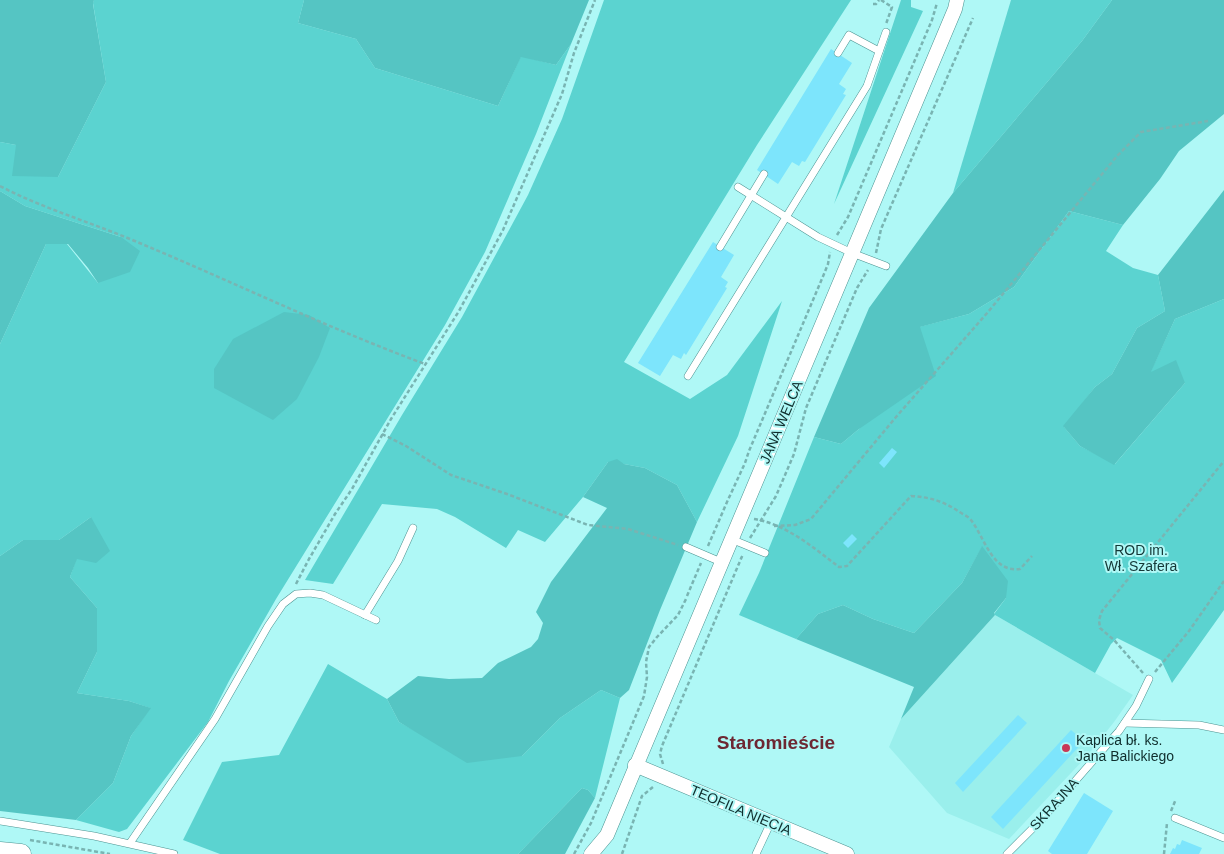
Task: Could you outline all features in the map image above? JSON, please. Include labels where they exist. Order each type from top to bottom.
[{"type":"main road","points":[[0,852],[24,847]]},
{"type":"street","name":"JANA WELCA","points":[[591,854],[606,835],[958,3]]},
{"type":"street","name":"TEOFILA NIECIA","points":[[635,765],[771,822],[826,850],[847,854]]},
{"type":"street","name":"JANA WELCA","points":[[604,854],[606,835]]},
{"type":"lane","points":[[688,376],[867,86],[886,32]]},
{"type":"lane","points":[[838,53],[849,35],[879,51]]},
{"type":"lane","points":[[720,246],[764,174]]},
{"type":"lane","points":[[738,187],[833,244],[886,266]]},
{"type":"lane","points":[[365,615],[398,561],[413,528]]},
{"type":"lane","points":[[731,538],[765,553]]},
{"type":"lane","points":[[686,548],[721,562]]},
{"type":"lane","points":[[130,843],[215,719],[282,604],[296,594],[310,593],[322,595],[376,620]]},
{"type":"lane","name":"SKRAJNA","points":[[1007,854],[1041,820],[1125,723],[1136,706],[1149,679]]},
{"type":"lane","points":[[1125,723],[1199,725],[1224,730]]},
{"type":"lane","points":[[1175,818],[1224,838]]},
{"type":"lane","points":[[0,821],[130,843],[174,854]]},
{"type":"lane","points":[[756,854],[771,822]]},
{"type":"path","points":[[296,594],[295,586],[309,559],[352,489],[382,434],[459,311],[503,230],[562,94],[574,53],[595,0]]},
{"type":"path","points":[[873,4],[876,4],[879,0]]},
{"type":"path","points":[[574,854],[591,823],[644,696],[649,647],[678,615],[687,597],[824,274],[833,244],[848,217],[932,20],[937,3]]},
{"type":"path","points":[[662,769],[664,761],[660,752],[662,746],[747,545],[760,520],[776,496],[794,454],[806,408],[857,288],[873,261],[882,229],[973,18]]},
{"type":"path","points":[[774,526],[795,525],[811,519],[896,417],[988,312],[1117,156],[1140,132],[1208,121]]},
{"type":"path","points":[[0,186],[24,199],[130,239],[386,350],[425,364]]},
{"type":"path","points":[[382,434],[406,446],[451,475],[588,525],[628,529],[686,548]]},
{"type":"path","points":[[1224,461],[1102,611],[1099,620],[1100,628],[1114,640],[1149,679],[1189,631],[1224,581]]},
{"type":"path","points":[[740,517],[760,520],[790,532],[839,567],[847,566],[911,496],[924,496],[944,502],[970,519],[996,560],[1012,570],[1020,569],[1032,556]]},
{"type":"path","points":[[622,854],[642,796],[652,789],[657,781]]},
{"type":"path","points":[[24,847],[110,854]]},
{"type":"shaded area","points":[[0,0],[94,0],[93,4],[106,82],[58,177],[12,176],[16,145],[0,142]]},
{"type":"shaded area","points":[[304,0],[589,0],[571,44],[556,65],[521,57],[498,106],[375,68],[356,39],[298,23]]},
{"type":"shaded area","points":[[1112,0],[1224,0],[1224,114],[1179,151],[1160,179],[1123,225],[1069,211],[1014,287],[969,314],[920,327],[936,376],[859,429],[841,444],[814,437],[869,308],[953,193],[1082,41]]},
{"type":"shaded area","points":[[1224,190],[1224,299],[1175,319],[1151,372],[1176,360],[1185,383],[1114,465],[1080,446],[1063,426],[1095,387],[1112,374],[1137,328],[1165,311],[1158,275]]},
{"type":"shaded area","points":[[0,191],[25,206],[121,237],[140,251],[130,272],[98,283],[68,244],[46,244],[0,344]]},
{"type":"shaded area","points":[[284,312],[309,315],[330,328],[319,357],[297,399],[273,420],[214,388],[214,369],[233,339]]},
{"type":"shaded area","points":[[617,459],[624,464],[645,468],[677,485],[697,522],[629,690],[620,698],[601,690],[560,718],[522,756],[467,763],[399,722],[387,699],[418,676],[449,679],[482,678],[498,663],[531,647],[538,639],[543,623],[536,612],[551,582],[607,508],[583,497],[608,462]]},
{"type":"shaded area","points":[[91,517],[110,551],[96,563],[77,559],[70,577],[97,608],[97,652],[77,693],[129,701],[151,708],[131,736],[113,783],[76,820],[0,811],[0,556],[23,540],[59,540]]},
{"type":"shaded area","points":[[982,546],[1008,581],[1006,598],[994,613],[995,615],[901,719],[914,687],[796,639],[818,614],[843,605],[873,619],[914,633],[962,583]]},
{"type":"shaded area","points":[[995,615],[1133,695],[1087,756],[1009,839],[947,813],[889,747],[901,719]]},
{"type":"shaded area","points":[[582,788],[588,790],[595,798],[565,854],[518,854]]},
{"type":"green space","points":[[94,0],[304,0],[298,23],[356,39],[375,68],[498,106],[521,56],[556,65],[571,44],[536,134],[485,252],[445,325],[276,599],[208,722],[127,829],[119,832],[76,820],[113,783],[131,736],[150,708],[129,701],[77,693],[97,652],[97,608],[70,577],[91,517],[59,540],[23,540],[0,556],[0,344],[46,244],[67,244],[98,283],[121,237],[25,206],[0,191],[0,142],[16,145],[58,177],[106,82]]},
{"type":"green space","points":[[604,0],[851,0],[757,145],[624,362],[690,399],[727,375],[782,301],[738,436],[697,522],[677,485],[645,468],[608,462],[583,497],[545,542],[518,530],[506,548],[455,517],[437,509],[382,504],[333,584],[305,580],[462,317],[528,195],[562,119]]},
{"type":"green space","points":[[901,0],[911,0],[911,7],[923,11],[834,204]]},
{"type":"green space","points":[[1011,0],[1112,0],[1082,41],[953,193]]},
{"type":"green space","name":"ROD im. Wł. Szafera","points":[[1069,211],[1123,225],[1106,251],[1133,268],[1158,275],[1165,311],[1137,328],[1112,374],[1095,387],[1064,427],[1080,446],[1115,464],[1185,383],[1150,373],[1175,319],[1224,299],[1224,610],[1172,683],[1161,660],[1117,638],[1111,644],[1095,673],[995,615],[1006,598],[982,547],[962,583],[914,633],[873,619],[843,605],[818,614],[796,639],[739,615],[759,573],[814,437],[841,444],[859,429],[919,327],[969,314],[1014,287]]},
{"type":"green space","points":[[328,664],[387,699],[399,722],[426,737],[522,756],[560,718],[601,690],[620,698],[595,798],[588,790],[582,788],[518,854],[220,854],[183,840],[222,762],[279,755]]},
{"type":"building","points":[[831,49],[852,63],[839,84],[846,89],[843,94],[846,95],[805,162],[802,161],[799,166],[792,162],[778,184],[757,170]]},
{"type":"building","points":[[713,242],[734,255],[721,277],[728,282],[725,287],[727,288],[686,355],[684,353],[681,359],[673,355],[660,376],[638,363]]},
{"type":"building","points":[[892,448],[897,452],[884,468],[879,463]]},
{"type":"building","points":[[852,534],[857,539],[848,548],[843,543]]},
{"type":"building","points":[[1018,715],[1027,723],[963,792],[955,783]]},
{"type":"building","points":[[1071,730],[1084,741],[1003,829],[991,817]]},
{"type":"building","points":[[1084,793],[1113,811],[1087,854],[1052,854],[1048,851]]},
{"type":"building","points":[[1182,840],[1202,848],[1199,854],[1170,854],[1177,844],[1180,845]]},
{"type":"place","name":"Kaplica bł. ks. Jana Balickiego","points":[[1066,748]]},
{"type":"district","name":"Staromieście","points":[[776,742]]}]
